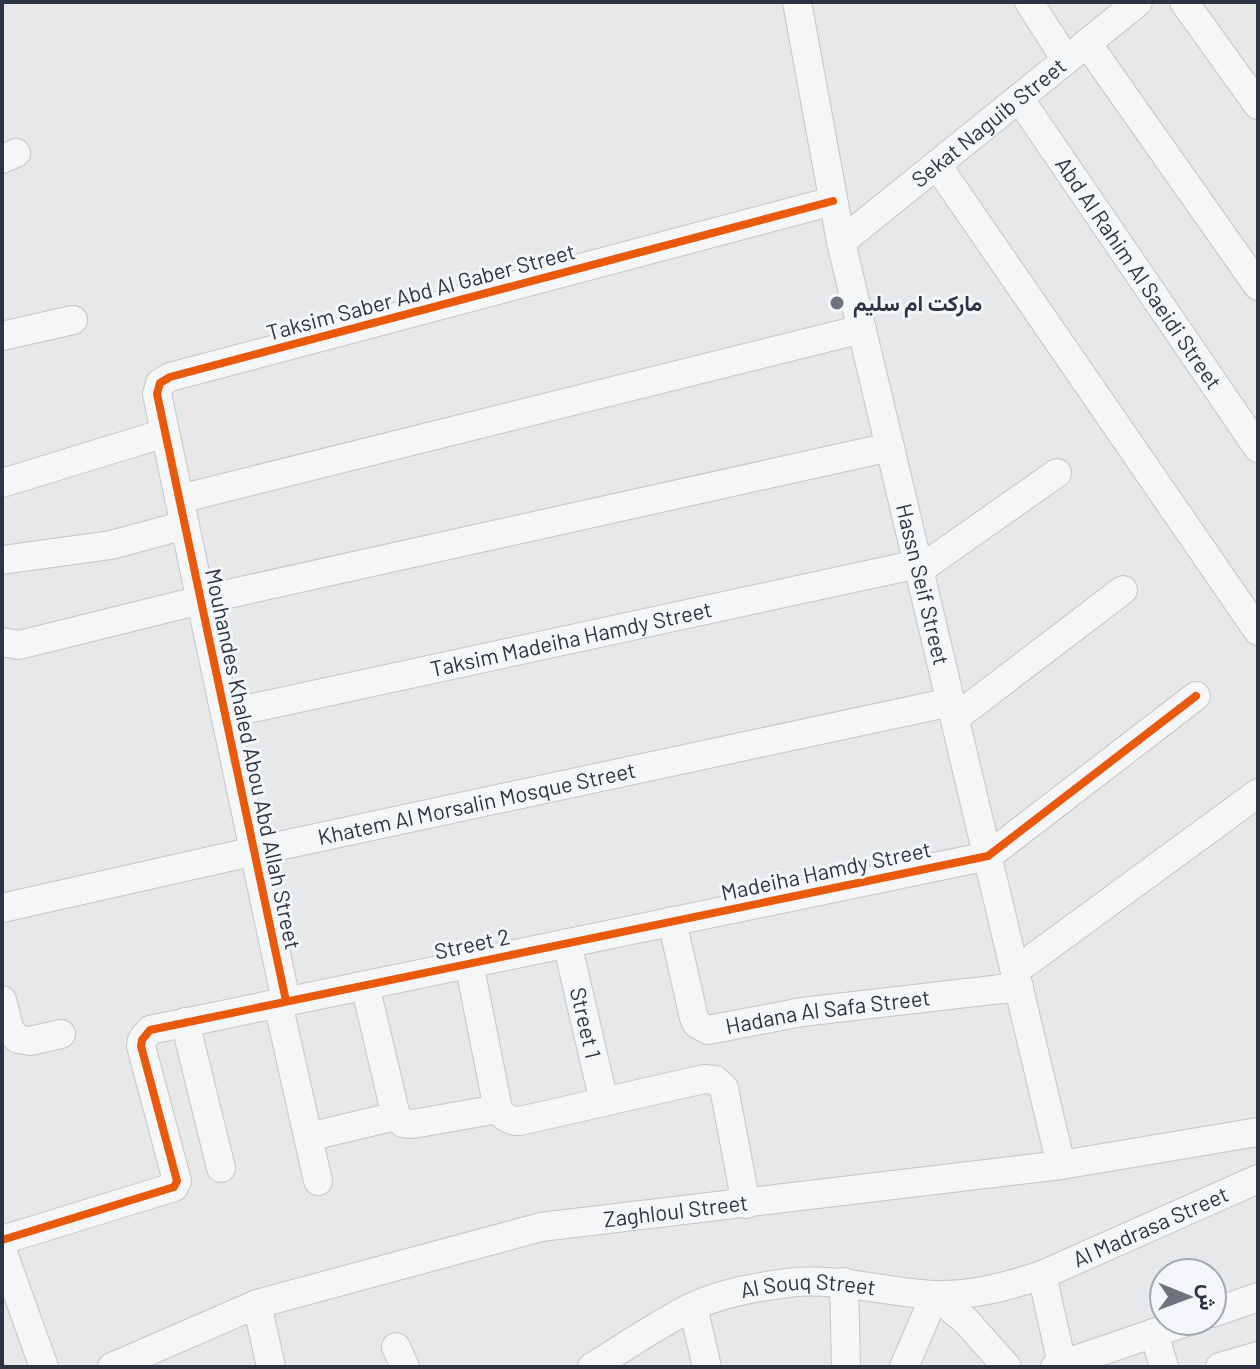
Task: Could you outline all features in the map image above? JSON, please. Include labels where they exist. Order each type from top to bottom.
[{"type":"street","name":"Hassn Seif Street","points":[[797,2],[841,242],[1061,1165]]},
{"type":"street","points":[[1029,2],[1077,52],[1258,286]]},
{"type":"street","name":"Sekat Naguib Street","points":[[841,242],[1138,2]]},
{"type":"street","points":[[1184,2],[1258,105]]},
{"type":"street","name":"Abd Al Rahim Al Saeidi Street","points":[[1019,98],[1258,448]]},
{"type":"street","points":[[937,165],[1258,631]]},
{"type":"street","name":"Taksim Saber Abd Al Gaber Street","points":[[182,512],[157,394],[160,383],[170,377],[833,201]]},
{"type":"street","points":[[2,336],[73,320]]},
{"type":"street","points":[[2,560],[111,545],[182,512],[862,329]]},
{"type":"street","points":[[2,483],[165,433]]},
{"type":"street","points":[[2,642],[19,645],[201,600],[890,447]]},
{"type":"street","points":[[918,567],[1057,473]]},
{"type":"street","name":"Mouhandes Khaled Abou Abd Allah Street","points":[[182,512],[255,851],[318,1181]]},
{"type":"street","name":"Taksim Madeiha Hamdy Street","points":[[225,714],[918,567]]},
{"type":"street","points":[[953,710],[1123,590]]},
{"type":"street","points":[[988,856],[1196,696]]},
{"type":"street","name":"Khatem Al Morsalin Mosque Street","points":[[2,908],[255,851],[953,710]]},
{"type":"street","points":[[1017,979],[1258,793]]},
{"type":"street","name":"Madeiha Hamdy Street","points":[[672,921],[988,856]]},
{"type":"street","name":"Hadana Al Safa Street","points":[[672,921],[694,1018],[708,1030],[802,1012],[1017,979]]},
{"type":"street","name":"Street 2","points":[[2,1240],[174,1187],[177,1181],[141,1046],[150,1030],[672,921]]},
{"type":"street","name":"Street 1","points":[[567,943],[604,1102]]},
{"type":"street","points":[[469,963],[498,1109],[507,1119],[520,1121],[709,1078],[721,1083],[746,1204]]},
{"type":"street","points":[[365,985],[396,1116],[403,1123],[413,1124],[498,1109]]},
{"type":"street","points":[[2,1000],[10,1031],[18,1039],[30,1041],[61,1034]]},
{"type":"street","points":[[185,1022],[221,1168]]},
{"type":"street","points":[[308,1137],[396,1116]]},
{"type":"street","name":"Zaghloul Street","points":[[112,1367],[257,1304],[541,1227],[1061,1165],[1258,1132]]},
{"type":"street","name":"Al Madrasa Street","points":[[1042,1275],[1258,1179]]},
{"type":"street","points":[[2,1250],[44,1367]]},
{"type":"street","points":[[1042,1275],[1058,1366],[1148,1335]]},
{"type":"street","name":"Al Souq Street","points":[[604,1364],[693,1307],[735,1292],[789,1283],[844,1282],[935,1295],[1007,1287],[1042,1275]]},
{"type":"street","points":[[844,1282],[846,1367]]},
{"type":"street","points":[[904,1367],[935,1295],[966,1321],[1007,1367]]},
{"type":"street","points":[[1228,1307],[1258,1297]]},
{"type":"street","points":[[257,1304],[271,1367]]},
{"type":"street","points":[[693,1307],[707,1367]]},
{"type":"street","points":[[1155,1337],[1164,1367]]},
{"type":"street","points":[[1220,1367],[1258,1356]]},
{"type":"cycle path","points":[[286,1001],[157,394],[160,383],[170,377],[833,201]]},
{"type":"cycle path","points":[[2,1240],[174,1187],[177,1181],[141,1046],[150,1030],[988,856],[1196,696]]},
{"type":"place","name":"ماركت ام سليم","points":[[837,303]]}]
